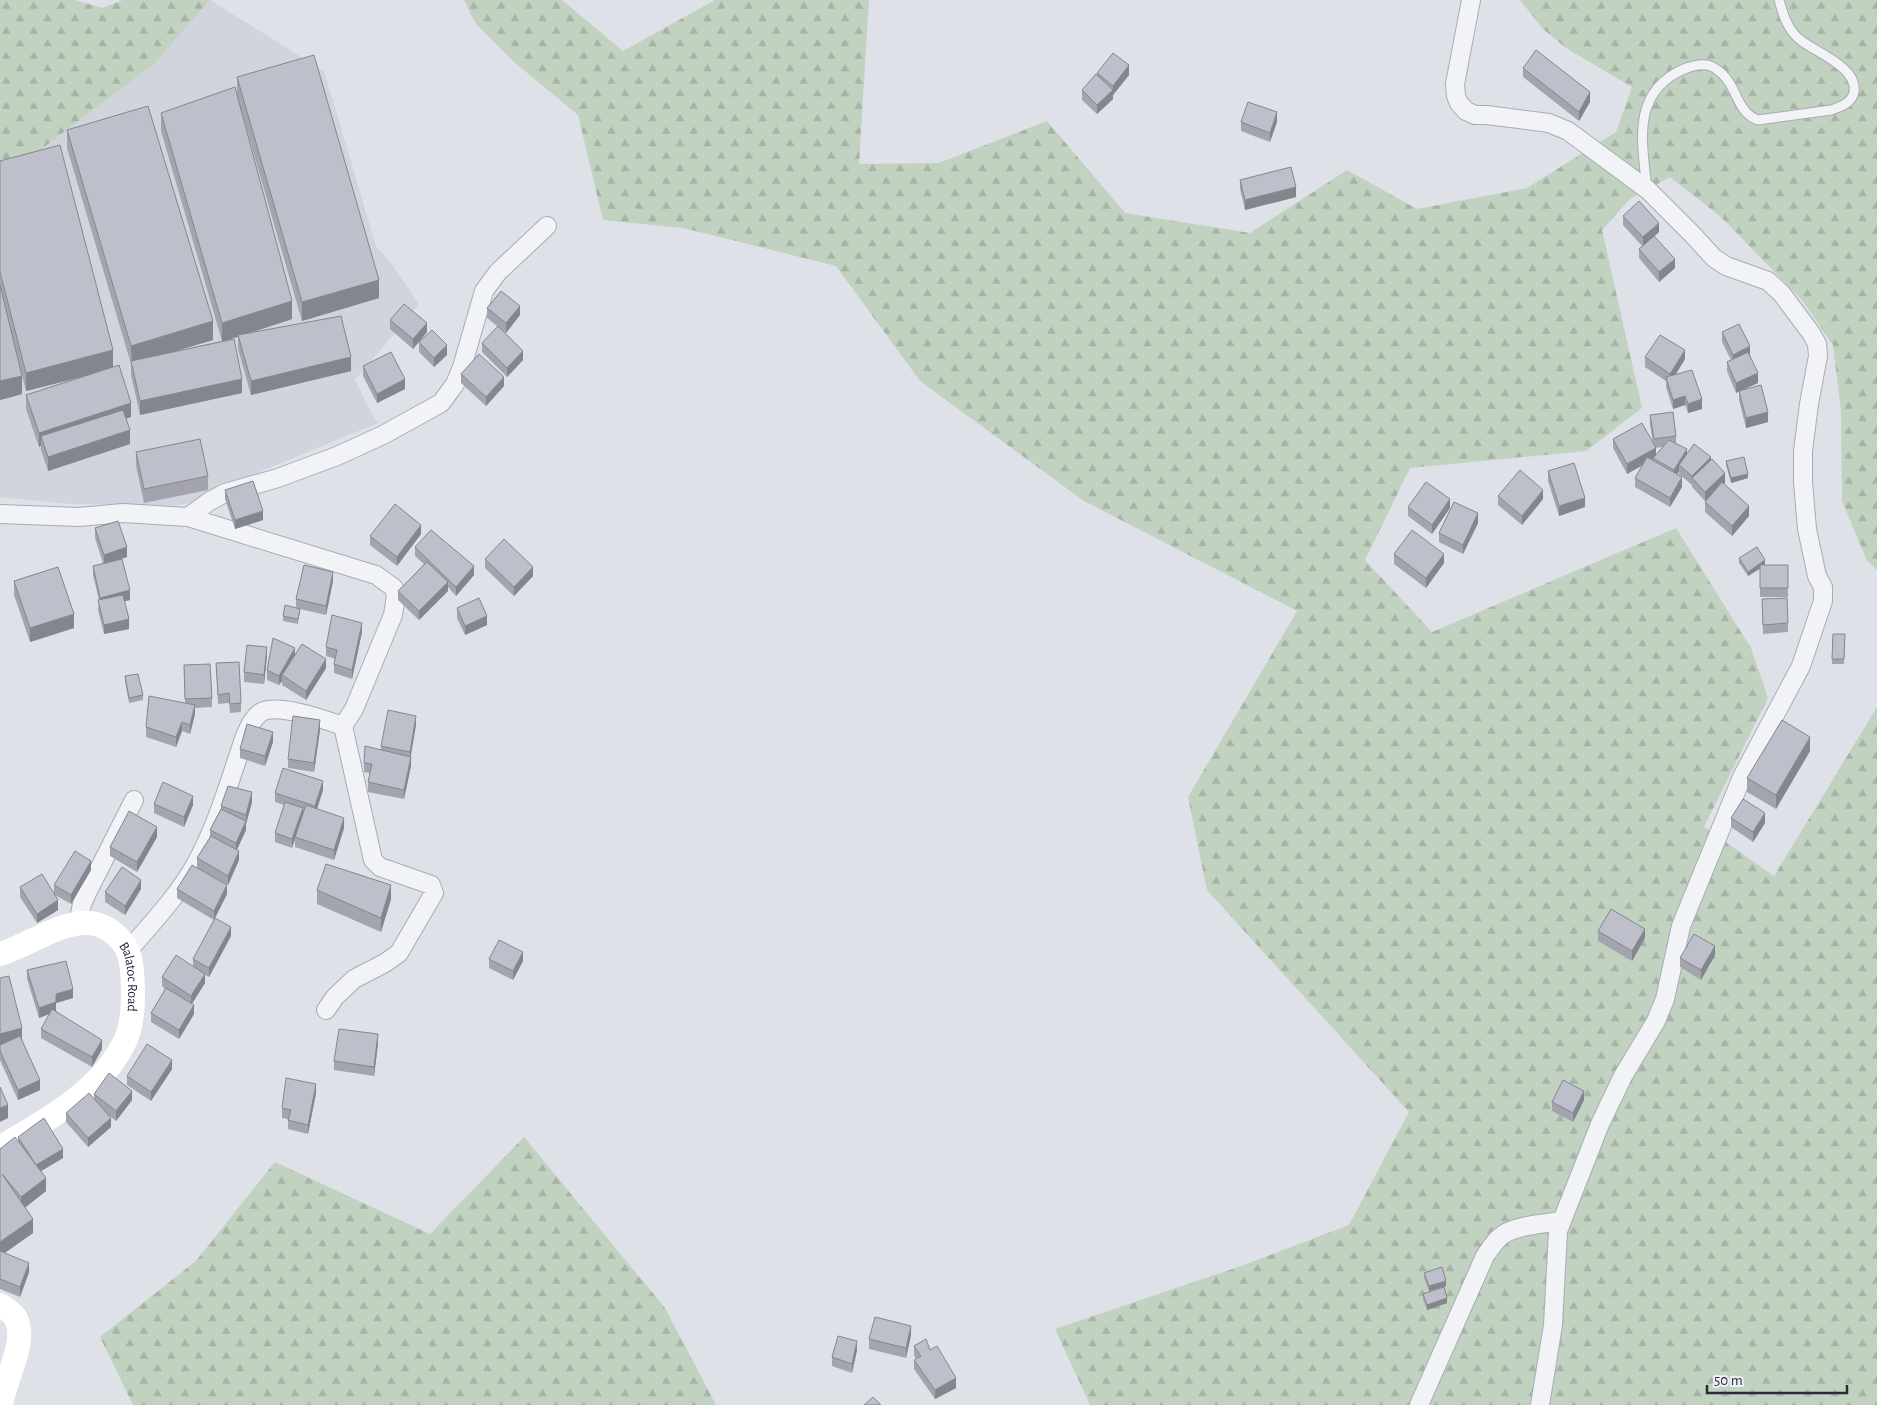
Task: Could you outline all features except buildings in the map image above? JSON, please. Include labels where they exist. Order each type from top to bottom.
[{"type":"main road","name":"Balatoc Road","points":[[0,954],[20,948],[64,927],[78,923],[90,923],[103,926],[120,940],[128,951],[133,970],[130,1025],[123,1046],[118,1054],[95,1082],[76,1098],[0,1148]]},
{"type":"main road","points":[[0,1305],[16,1318],[19,1337],[1,1405]]},
{"type":"street","points":[[1471,0],[1455,84],[1456,96],[1466,111],[1475,115],[1549,123],[1568,130],[1648,190],[1714,258],[1726,266],[1768,280],[1793,308],[1811,333],[1817,344],[1818,356],[1803,451],[1803,482],[1807,529],[1818,576],[1823,587],[1823,601],[1801,666],[1742,777],[1681,926],[1665,999],[1656,1021],[1622,1076],[1600,1124],[1558,1231],[1553,1326],[1540,1405]]},
{"type":"street","points":[[188,517],[210,500],[225,493],[278,478],[337,456],[383,435],[441,403],[454,384],[462,367],[484,291],[498,272],[547,226]]},
{"type":"street","points":[[0,514],[79,517],[123,513],[188,517],[376,575],[394,588],[396,596],[393,615],[354,709],[343,726],[373,860],[380,867],[431,886],[434,893],[399,953],[385,963],[354,978],[335,997],[326,1010]]},
{"type":"street","points":[[128,951],[178,892],[195,865],[211,831],[252,721],[268,710],[283,710],[343,726]]},
{"type":"street","points":[[78,923],[82,904],[134,800]]},
{"type":"street","points":[[1419,1405],[1485,1256],[1494,1243],[1501,1235],[1511,1230],[1562,1221]]},
{"type":"lane","points":[[1648,190],[1642,129],[1646,105],[1654,91],[1668,78],[1683,70],[1698,64],[1715,68],[1730,81],[1740,106],[1750,117],[1758,120],[1831,110],[1841,107],[1851,99],[1854,93],[1852,79],[1835,62],[1797,37],[1785,19],[1779,0]]},
{"type":"shaded area","points":[[210,0],[324,71],[376,246],[391,263],[419,304],[355,380],[378,423],[218,489],[191,503],[175,505],[72,504],[0,497],[0,166],[31,157],[154,64]]},
{"type":"green space","points":[[0,0],[75,0],[102,8],[123,0],[210,0],[154,64],[31,157],[0,166]]},
{"type":"green space","points":[[464,0],[562,0],[623,51],[715,0],[869,0],[859,164],[939,163],[1047,121],[1125,213],[1250,233],[1347,170],[1417,209],[1527,188],[1616,132],[1632,87],[1566,48],[1543,29],[1520,0],[1877,0],[1877,570],[1867,561],[1842,501],[1841,411],[1833,345],[1802,300],[1721,217],[1670,177],[1630,199],[1602,230],[1642,408],[1586,451],[1410,468],[1365,560],[1432,632],[1676,528],[1751,648],[1768,698],[1704,827],[1774,876],[1877,707],[1877,1405],[1090,1405],[1055,1329],[1241,1266],[1349,1225],[1409,1112],[1207,890],[1188,797],[1297,611],[1084,501],[920,381],[836,266],[683,228],[603,220],[578,115],[514,62],[476,24]]},
{"type":"green space","points":[[524,1137],[665,1308],[716,1405],[133,1405],[100,1337],[196,1261],[275,1162],[430,1234]]}]
